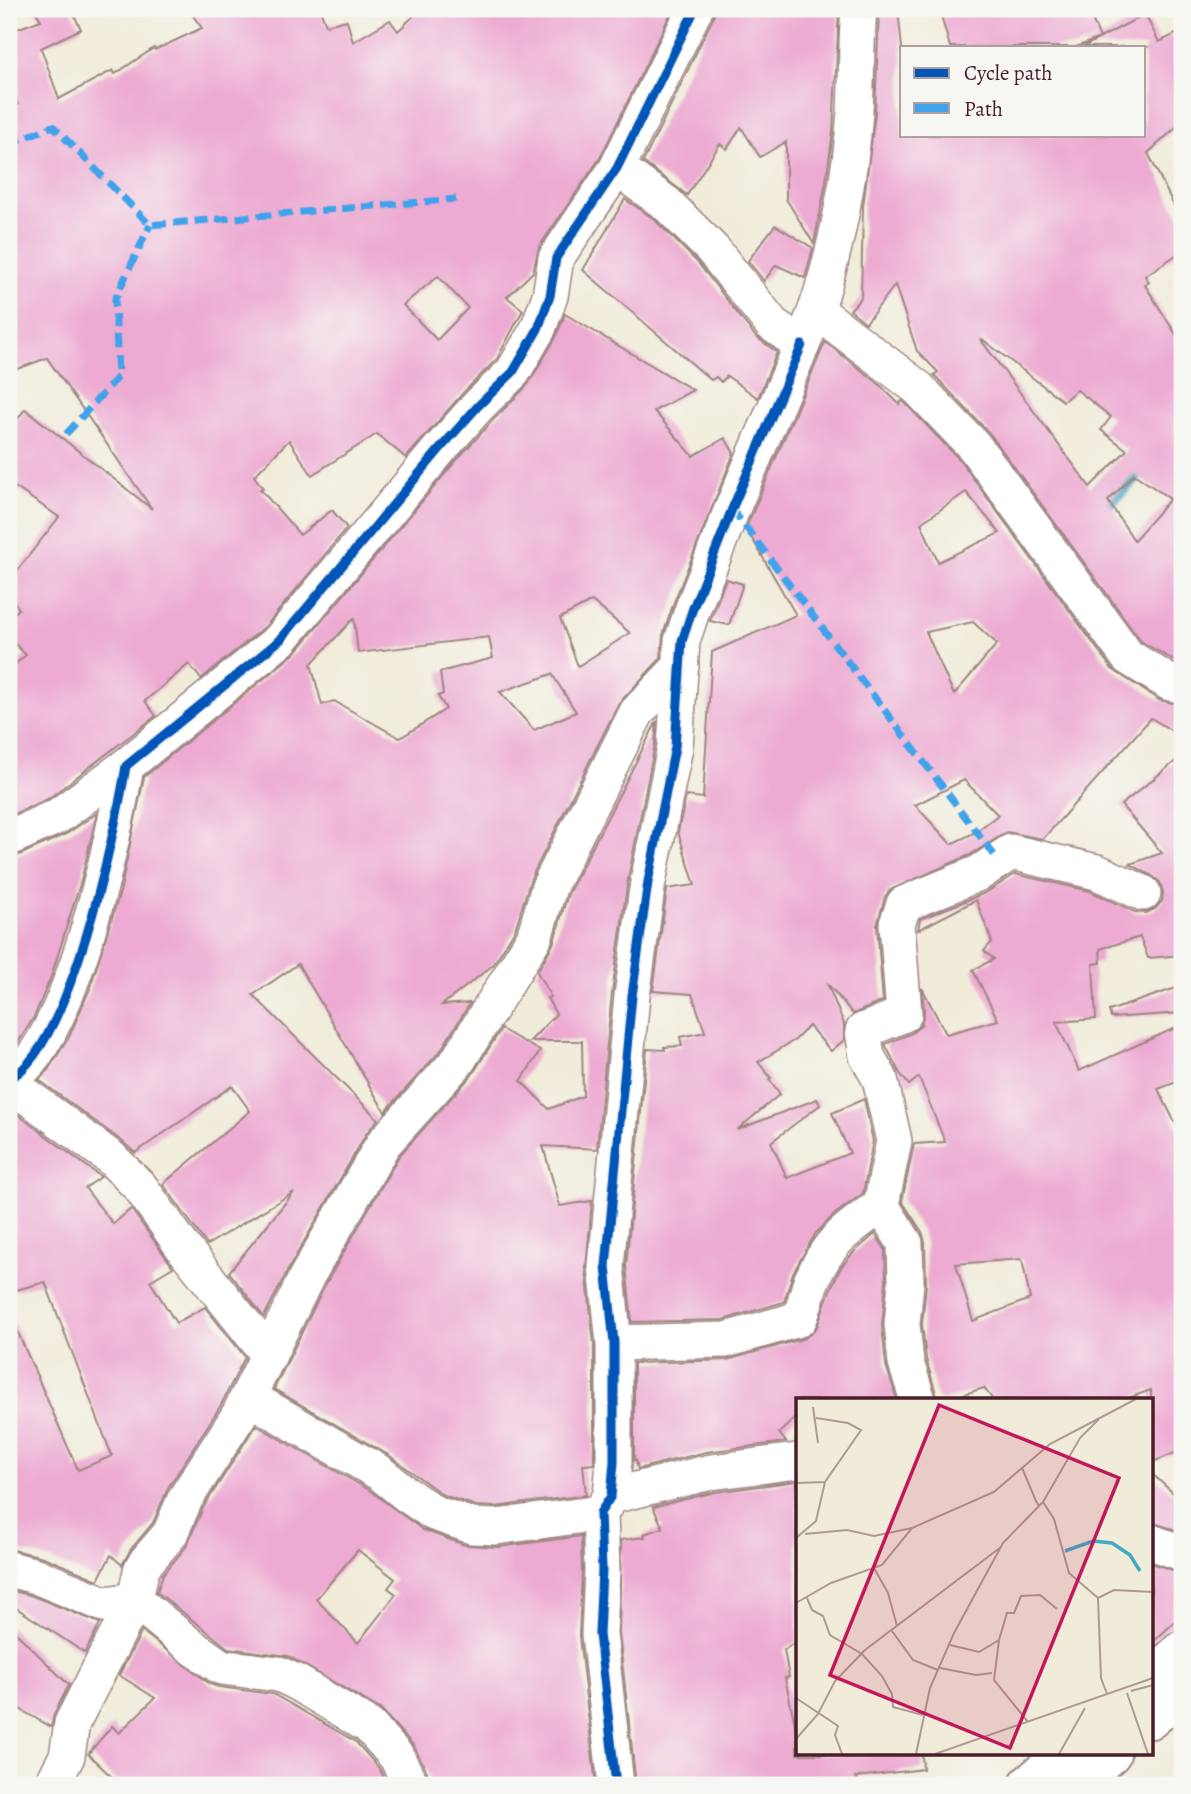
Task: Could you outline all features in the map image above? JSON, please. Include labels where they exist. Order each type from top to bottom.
[{"type":"highway","points":[[1152,1677],[1182,1650]]},
{"type":"highway","points":[[1152,1718],[1182,1692]]},
{"type":"highway","points":[[1028,1785],[1062,1756]]},
{"type":"highway","points":[[1074,1785],[1109,1756]]},
{"type":"street","points":[[9,838],[58,816],[126,766],[280,640],[439,450],[513,372],[538,328],[550,296],[556,258],[617,168],[695,9]]},
{"type":"street","points":[[616,1785],[599,1634],[605,1505],[614,1462],[614,1343],[606,1266],[632,996],[648,882],[675,747],[682,641],[824,286],[842,204],[855,113],[859,9]]},
{"type":"street","points":[[617,168],[667,204],[713,250],[772,324],[802,345]]},
{"type":"street","points":[[816,310],[918,388],[974,446],[1128,657],[1171,684],[1182,685]]},
{"type":"street","points":[[52,1785],[67,1756],[72,1723],[135,1600],[141,1571],[146,1562],[170,1534],[185,1499],[248,1397],[307,1276],[383,1144],[457,1062],[534,937],[549,887],[638,712],[681,666]]},
{"type":"street","points":[[126,766],[118,815],[75,971],[59,1010],[39,1046],[9,1081],[111,1157],[141,1188],[182,1246],[269,1355]]},
{"type":"street","points":[[614,1343],[726,1340],[799,1319],[805,1308],[809,1287],[831,1245],[837,1237],[881,1205],[894,1141],[880,1079],[867,1056],[863,1031],[904,1014],[897,924],[904,904],[979,873],[1011,852],[1097,872],[1143,893]]},
{"type":"street","points":[[881,1205],[905,1243],[906,1283],[902,1324],[906,1363],[917,1398]]},
{"type":"street","points":[[248,1397],[380,1473],[434,1513],[472,1525],[496,1527],[605,1505],[711,1472],[796,1461]]},
{"type":"street","points":[[1152,1542],[1182,1553]]},
{"type":"street","points":[[9,1569],[36,1576],[104,1604],[135,1600],[221,1667],[279,1674],[296,1682],[369,1726],[396,1756],[411,1785]]},
{"type":"building","points":[[34,9],[71,9],[81,29],[41,48],[59,99],[113,70],[115,74],[154,48],[155,50],[202,28],[188,9],[320,9],[326,25],[347,20],[353,42],[390,20],[398,31],[421,9],[673,9],[600,158],[539,247],[533,272],[507,297],[523,310],[497,359],[406,458],[377,434],[312,475],[289,440],[254,476],[263,488],[260,489],[300,535],[332,510],[347,528],[266,626],[201,679],[189,664],[145,701],[156,716],[48,799],[9,816],[9,670],[26,655],[9,638],[9,618],[19,609],[9,593],[9,581],[59,517],[9,483],[9,431],[25,409],[152,509],[47,358],[9,372],[9,110],[18,105],[9,79],[9,32],[41,20]],"holes":[[[438,276],[468,308],[437,340],[403,305]]]},
{"type":"building","points":[[715,9],[839,9],[833,133],[814,244],[786,199],[786,142],[760,157],[741,127],[727,149],[720,144],[687,195],[643,162]]},
{"type":"building","points":[[879,9],[898,9],[902,46],[900,136],[1146,136],[1147,47],[1085,46],[1145,14],[1159,42],[1182,31],[1182,122],[1148,153],[1182,222],[1182,251],[1145,276],[1149,282],[1145,285],[1182,344],[1182,665],[1142,642],[990,434],[934,375],[938,372],[917,351],[895,285],[866,323],[850,310],[861,298],[863,206],[875,113]],"holes":[[[981,340],[1063,401],[1077,390],[1111,417],[1101,430],[1127,450],[1090,487]],[[1134,474],[1170,499],[1134,540],[1108,501]]]},
{"type":"building","points":[[939,9],[1088,9],[1100,38],[1079,46],[950,46]]},
{"type":"building","points":[[625,199],[654,219],[698,263],[756,337],[777,352],[758,398],[727,376],[721,382],[716,377],[711,380],[583,270]]},
{"type":"building","points":[[775,225],[813,248],[805,278],[776,265],[764,281],[748,261]]},
{"type":"building","points":[[565,314],[693,390],[654,411],[693,456],[725,438],[734,453],[674,602],[663,635],[661,658],[619,703],[531,878],[515,930],[493,965],[442,1005],[470,1003],[441,1050],[385,1112],[298,964],[253,995],[378,1119],[366,1134],[290,1266],[264,1317],[229,1272],[294,1192],[207,1245],[163,1184],[250,1111],[232,1086],[135,1153],[39,1080],[69,1037],[89,991],[120,892],[144,777],[295,653],[454,463],[527,386],[555,339]],"holes":[[[592,601],[630,633],[578,666],[560,618]],[[354,618],[358,653],[489,637],[493,658],[440,672],[443,694],[438,696],[446,709],[400,738],[334,701],[322,705],[311,664]],[[552,674],[576,712],[534,730],[500,692]]]},
{"type":"building","points":[[825,342],[878,383],[899,404],[902,401],[905,403],[959,459],[1112,669],[1159,700],[1182,705],[1182,737],[1151,718],[1043,839],[1007,832],[970,855],[890,890],[885,897],[877,925],[883,1001],[853,1014],[827,983],[844,1024],[844,1040],[831,1051],[809,1026],[795,1040],[758,1062],[780,1094],[737,1130],[817,1099],[820,1105],[771,1142],[787,1178],[850,1153],[832,1113],[864,1099],[873,1141],[863,1193],[834,1215],[815,1234],[793,1273],[784,1302],[723,1320],[632,1322],[626,1266],[647,1049],[665,1050],[664,1047],[682,1046],[680,1037],[705,1032],[692,994],[653,991],[667,889],[695,885],[678,832],[686,796],[703,798],[712,652],[796,615],[746,528]],"holes":[[[966,492],[1000,533],[938,562],[921,523]],[[973,622],[997,644],[954,695],[926,632]],[[964,780],[998,815],[974,833],[951,844],[915,805]]]},
{"type":"building","points":[[726,579],[743,584],[729,625],[710,621]]},
{"type":"building","points":[[657,721],[655,744],[628,879],[612,993],[597,1149],[543,1146],[560,1206],[592,1201],[586,1268],[594,1344],[594,1464],[583,1465],[586,1495],[495,1507],[476,1506],[443,1495],[390,1456],[274,1389],[325,1285],[399,1156],[472,1075],[501,1029],[540,1051],[521,1081],[549,1109],[583,1096],[582,1041],[530,1041],[556,1014],[547,998],[551,997],[537,972],[553,944],[568,894]]},
{"type":"building","points":[[1182,756],[1182,955],[1148,958],[1140,937],[1100,949],[1101,963],[1093,964],[1096,1019],[1056,1022],[1079,1071],[1182,1025],[1182,1080],[1158,1089],[1182,1136],[1182,1450],[1152,1463],[1151,1390],[1129,1398],[992,1398],[984,1388],[952,1398],[937,1398],[926,1359],[922,1324],[926,1285],[925,1242],[922,1232],[902,1201],[914,1144],[945,1142],[919,1077],[909,1085],[885,1044],[912,1033],[921,1025],[924,1012],[922,988],[946,1034],[998,1020],[973,970],[994,959],[984,951],[992,942],[976,900],[918,930],[920,919],[987,892],[1015,874],[1090,891],[1135,912],[1146,913],[1155,909],[1162,901],[1160,882],[1130,864],[1162,853],[1121,805]],"holes":[[[1022,1259],[1030,1299],[973,1321],[956,1264]]]},
{"type":"building","points":[[97,813],[81,881],[51,977],[34,1017],[16,1046],[9,1052],[9,858],[66,834]]},
{"type":"building","points":[[1182,986],[1182,1013],[1111,1018],[1109,1011]]},
{"type":"building","points":[[9,1108],[101,1177],[85,1188],[113,1224],[131,1209],[173,1267],[150,1281],[176,1323],[205,1307],[245,1357],[221,1405],[168,1488],[153,1523],[131,1549],[122,1565],[111,1555],[98,1580],[43,1557],[9,1549],[9,1312],[78,1470],[112,1456],[45,1282],[9,1292]]},
{"type":"building","points":[[875,1234],[885,1249],[886,1282],[882,1326],[886,1365],[896,1398],[796,1398],[796,1417],[779,1433],[786,1442],[706,1452],[638,1469],[634,1460],[634,1363],[727,1360],[805,1338],[817,1327],[841,1267]]},
{"type":"building","points":[[256,1425],[369,1490],[423,1530],[465,1545],[499,1547],[581,1536],[579,1636],[596,1785],[431,1785],[414,1746],[380,1709],[288,1656],[228,1648],[157,1592],[163,1574],[186,1547],[203,1508]],"holes":[[[358,1550],[395,1579],[388,1588],[396,1594],[358,1643],[316,1599]]]},
{"type":"building","points":[[1152,1474],[1182,1501],[1182,1532],[1152,1522]]},
{"type":"building","points":[[796,1481],[796,1642],[784,1650],[789,1677],[785,1678],[796,1729],[796,1756],[922,1756],[923,1769],[856,1777],[860,1785],[636,1785],[619,1633],[621,1540],[645,1537],[644,1534],[663,1528],[653,1507],[715,1492]]},
{"type":"building","points":[[1152,1563],[1182,1573],[1182,1615],[1152,1643]]},
{"type":"building","points":[[9,1590],[30,1595],[100,1623],[85,1653],[9,1603]]},
{"type":"building","points":[[9,1626],[69,1685],[54,1714],[51,1727],[9,1703]]},
{"type":"building","points":[[142,1631],[210,1684],[273,1694],[356,1742],[379,1768],[388,1785],[120,1785],[88,1754],[112,1726],[119,1733],[155,1698],[119,1675]]},
{"type":"waterway","points":[[1102,513],[1146,469]]},
{"type":"marked path","points":[[9,144],[53,126],[150,225],[456,199]]},
{"type":"marked path","points":[[66,434],[118,377],[115,299],[150,225]]},
{"type":"marked path","points":[[732,509],[998,860]]},
{"type":"cycle path","points":[[9,1079],[31,1060],[51,1027],[70,984],[100,886],[126,766],[280,640],[439,450],[513,372],[538,329],[550,296],[556,258],[617,168],[695,9]]},
{"type":"cycle path","points":[[616,1785],[599,1634],[602,1570],[600,1513],[611,1496],[614,1462],[614,1343],[606,1266],[632,996],[648,882],[675,747],[682,641],[732,509],[802,345]]}]
